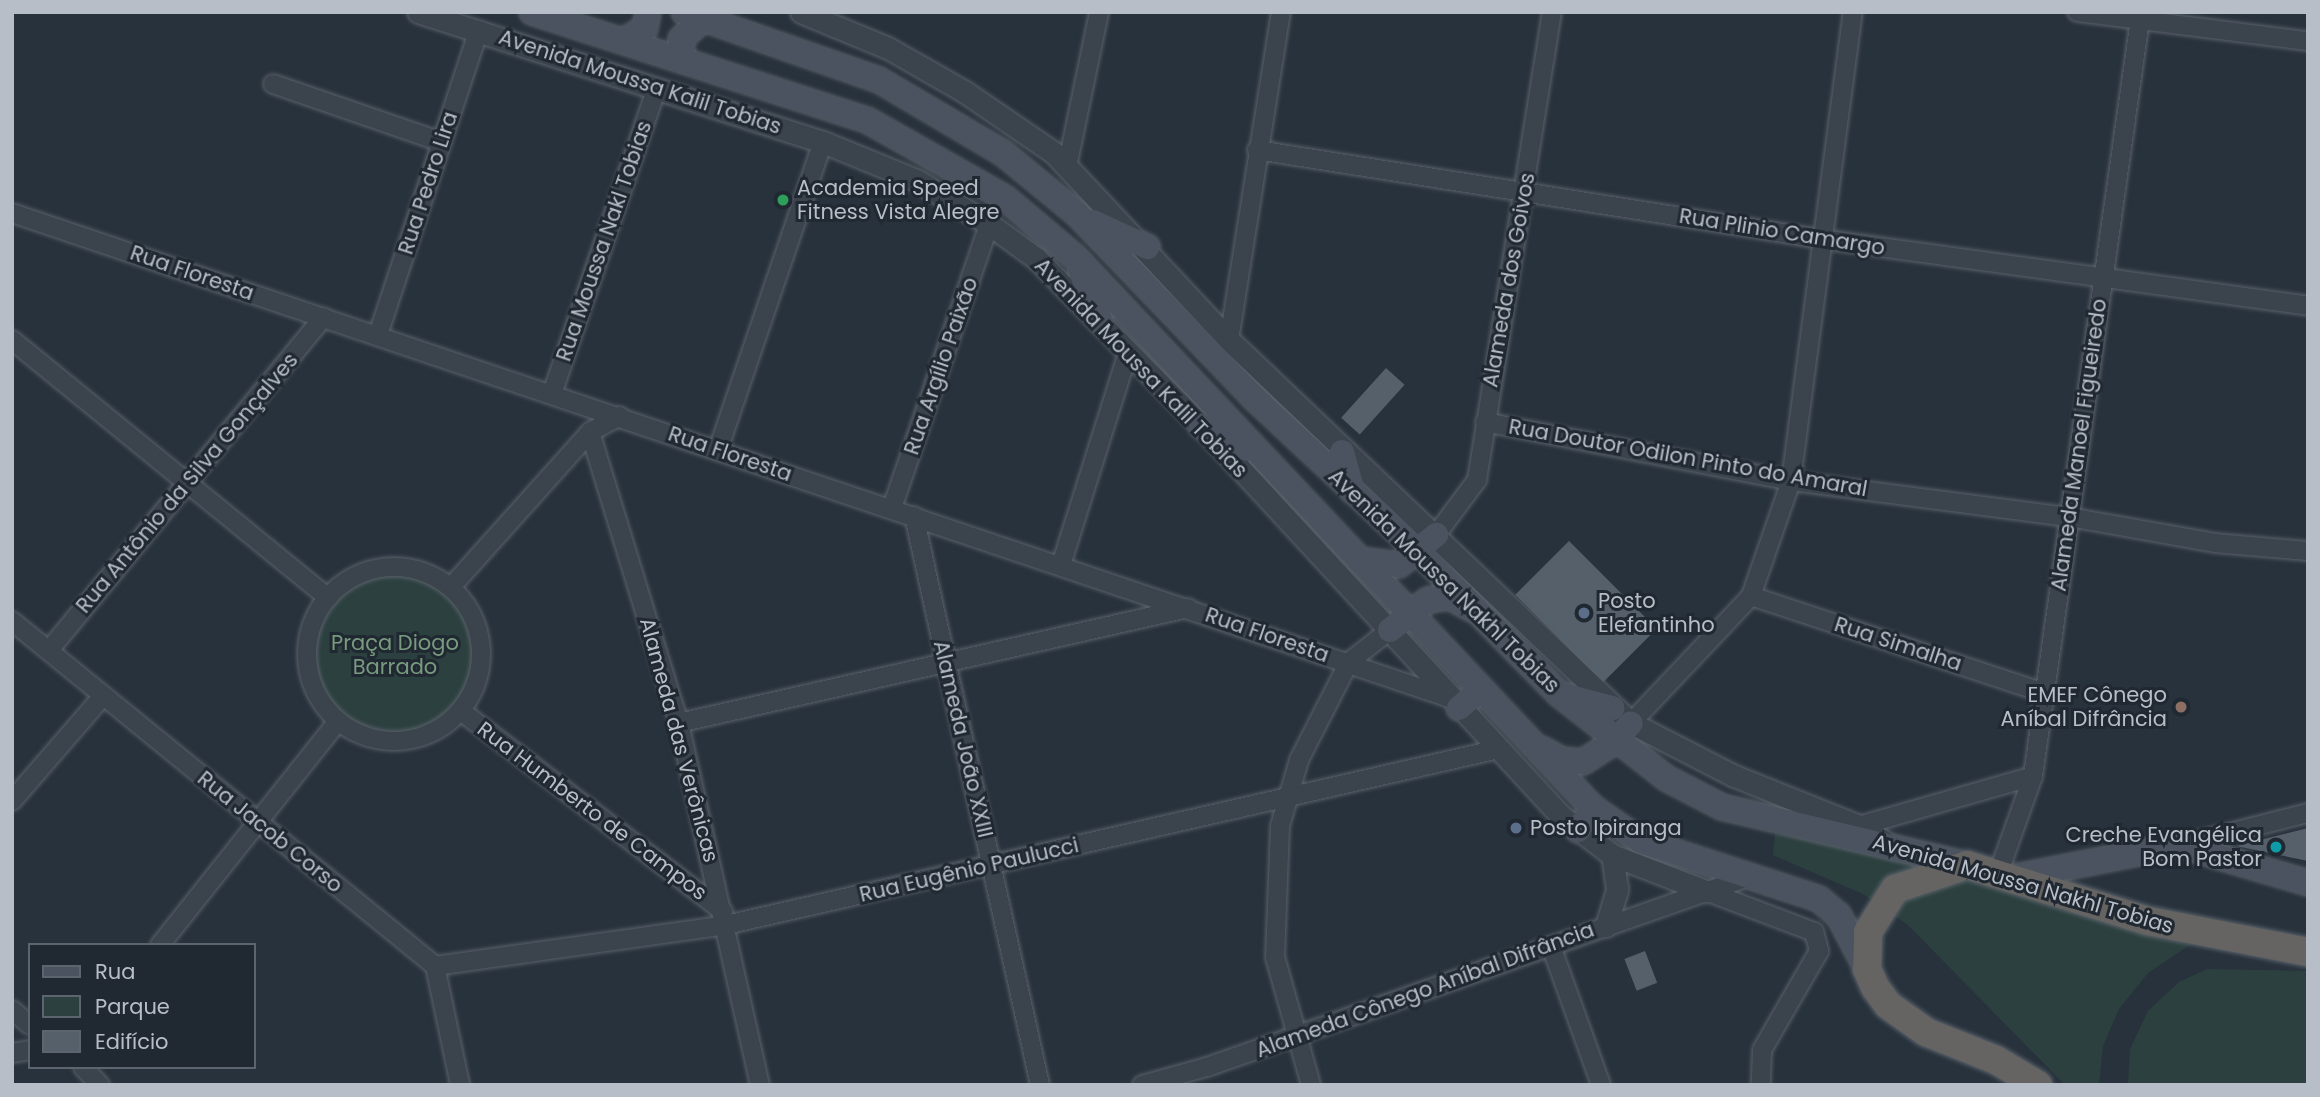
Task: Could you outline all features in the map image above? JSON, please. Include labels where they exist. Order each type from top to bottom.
[{"type":"highway","name":"Avenida Moussa Nakhl Tobias","points":[[1967,865],[2148,921],[2308,952]]},
{"type":"highway","points":[[1867,969],[1868,932],[1895,888],[1967,865]]},
{"type":"highway","name":"Avenida Moussa Nakhl Tobias","points":[[1867,969],[1875,987],[1904,1018],[2038,1085]]},
{"type":"main road","name":"Avenida Moussa Nakhl Tobias","points":[[532,12],[867,120],[1005,198],[1076,258],[1593,808],[1641,841],[1819,899],[1839,916],[1867,969]]},
{"type":"main road","points":[[624,41],[645,28],[648,12]]},
{"type":"main road","name":"Avenida Moussa Nakhl Tobias","points":[[694,16],[879,80],[1003,153],[1077,214],[1253,397],[1354,491],[1428,544],[1482,614],[1559,694],[1614,742],[1722,807],[1888,844],[1967,865]]},
{"type":"main road","points":[[683,61],[681,40],[694,16]]},
{"type":"main road","points":[[1077,214],[1147,247]]},
{"type":"main road","points":[[1076,258],[1101,322]]},
{"type":"main road","points":[[1201,425],[1263,457]]},
{"type":"main road","points":[[1342,452],[1354,491]]},
{"type":"main road","points":[[1359,560],[1399,565],[1428,544]]},
{"type":"main road","points":[[1390,630],[1429,600],[1450,597],[1482,614]]},
{"type":"main road","points":[[1453,702],[1480,689]]},
{"type":"main road","points":[[1530,742],[1562,760],[1583,762],[1614,742],[1621,716],[1559,694]]},
{"type":"main road","points":[[1578,830],[1593,808]]},
{"type":"main road","points":[[2005,876],[2179,845],[2308,883]]},
{"type":"street","name":"Avenida Moussa Kalil Tobias","points":[[418,12],[823,142],[918,181],[989,224],[1037,259],[1101,322],[1201,425],[1453,702],[1578,830],[1612,855],[1706,891]]},
{"type":"street","points":[[801,12],[888,48],[965,92],[1067,167],[1147,247],[1229,340],[1342,452],[1428,544],[1621,716],[1732,775],[1859,826],[1888,844]]},
{"type":"street","points":[[1067,167],[1099,12]]},
{"type":"street","points":[[1229,340],[1257,150],[1282,12]]},
{"type":"street","name":"Alameda dos Goivos","points":[[1428,544],[1477,480],[1552,12]]},
{"type":"street","points":[[1621,716],[1751,596],[1791,481],[1853,12]]},
{"type":"street","points":[[2077,12],[2141,17],[2308,41]]},
{"type":"street","name":"Alameda Manoel Figueiredo","points":[[2005,876],[2033,776],[2141,17]]},
{"type":"street","name":"Rua Pedro Lira","points":[[378,335],[478,30]]},
{"type":"street","points":[[273,84],[442,142]]},
{"type":"street","name":"Rua Moussa Nakl Tobias","points":[[552,394],[657,88]]},
{"type":"street","points":[[718,450],[823,142]]},
{"type":"street","name":"Rua Plinio Camargo","points":[[1257,150],[1524,190],[1821,239],[2308,306]]},
{"type":"street","name":"Rua Floresta","points":[[12,213],[1349,662],[1453,702]]},
{"type":"street","name":"Rua Argílio Paixão","points":[[892,508],[989,224]]},
{"type":"street","name":"Rua Antônio da Silva Gonçalves","points":[[50,649],[188,486],[324,317]]},
{"type":"street","points":[[12,340],[328,598]]},
{"type":"street","points":[[1061,565],[1128,352]]},
{"type":"street","points":[[451,587],[590,432],[620,416]]},
{"type":"street","name":"Rua Doutor Odilon Pinto do Amaral","points":[[1485,422],[1791,481],[2069,517],[2216,543],[2308,551]]},
{"type":"street","name":"Alameda das Verônicas","points":[[590,432],[679,723],[725,918],[760,1085]]},
{"type":"street","name":"Alameda João XXIII","points":[[914,516],[1040,1085]]},
{"type":"street","points":[[401,567],[451,587],[469,608],[482,661],[461,711],[415,740],[374,738],[338,721],[320,700],[310,675],[314,621],[328,598],[349,580],[374,569],[401,567]]},
{"type":"street","name":"Rua Simalha","points":[[1751,596],[2044,693]]},
{"type":"street","points":[[679,723],[1188,608]]},
{"type":"street","name":"Rua Jacob Corso","points":[[12,621],[50,649],[102,697],[435,966]]},
{"type":"street","points":[[1311,1085],[1295,1036],[1275,957],[1273,896],[1288,797],[1299,760],[1349,662],[1390,630]]},
{"type":"street","points":[[12,801],[102,697]]},
{"type":"street","name":"Rua Humberto de Campos","points":[[461,711],[725,918]]},
{"type":"street","points":[[162,943],[338,721]]},
{"type":"street","name":"Rua Eugênio Paulucci","points":[[435,966],[725,918],[992,866],[1499,749]]},
{"type":"street","points":[[1859,826],[2033,776]]},
{"type":"street","points":[[2179,845],[2308,813]]},
{"type":"street","points":[[1606,926],[1617,889],[1612,855]]},
{"type":"street","name":"Alameda Cônego Aníbal Difrância","points":[[1142,1085],[1295,1036],[1751,876]]},
{"type":"street","points":[[1706,891],[1814,932],[1819,951],[1762,1050],[1761,1085]]},
{"type":"street","points":[[1551,946],[1601,1085]]},
{"type":"street","points":[[435,966],[460,1085]]},
{"type":"street","points":[[12,1010],[28,1023]]},
{"type":"street","points":[[85,1069],[100,1085]]},
{"type":"green space","name":"Praça Diogo Barrado","points":[[395,572],[427,578],[454,596],[472,623],[478,655],[472,687],[454,714],[427,732],[395,738],[363,732],[336,714],[318,687],[312,655],[318,623],[336,596],[363,578]]},
{"type":"green space","points":[[1775,834],[1867,848],[2191,944],[2148,973],[2119,1009],[2103,1046],[2099,1085],[2065,1085],[1908,925],[1863,894],[1773,855]]},
{"type":"green space","points":[[2207,969],[2308,971],[2308,1085],[2128,1085],[2130,1049],[2148,1011],[2179,982]]},
{"type":"building","points":[[1386,368],[1405,385],[1360,435],[1341,418]]},
{"type":"building","name":"Posto Elefantinho","points":[[1569,541],[1657,629],[1603,682],[1515,595]]},
{"type":"building","name":"Creche Evangélica Bom Pastor","points":[[2308,828],[2308,861],[2236,846]]},
{"type":"building","points":[[1645,951],[1657,983],[1637,991],[1624,959]]},
{"type":"place","name":"Academia Speed Fitness Vista Alegre","points":[[783,200]]},
{"type":"place","name":"Posto Elefantinho","points":[[1584,613]]},
{"type":"place","name":"EMEF Cônego Aníbal Difrância","points":[[2181,707]]},
{"type":"place","name":"Posto Ipiranga","points":[[1516,828]]},
{"type":"place","name":"Creche Evangélica Bom Pastor","points":[[2276,847]]}]
